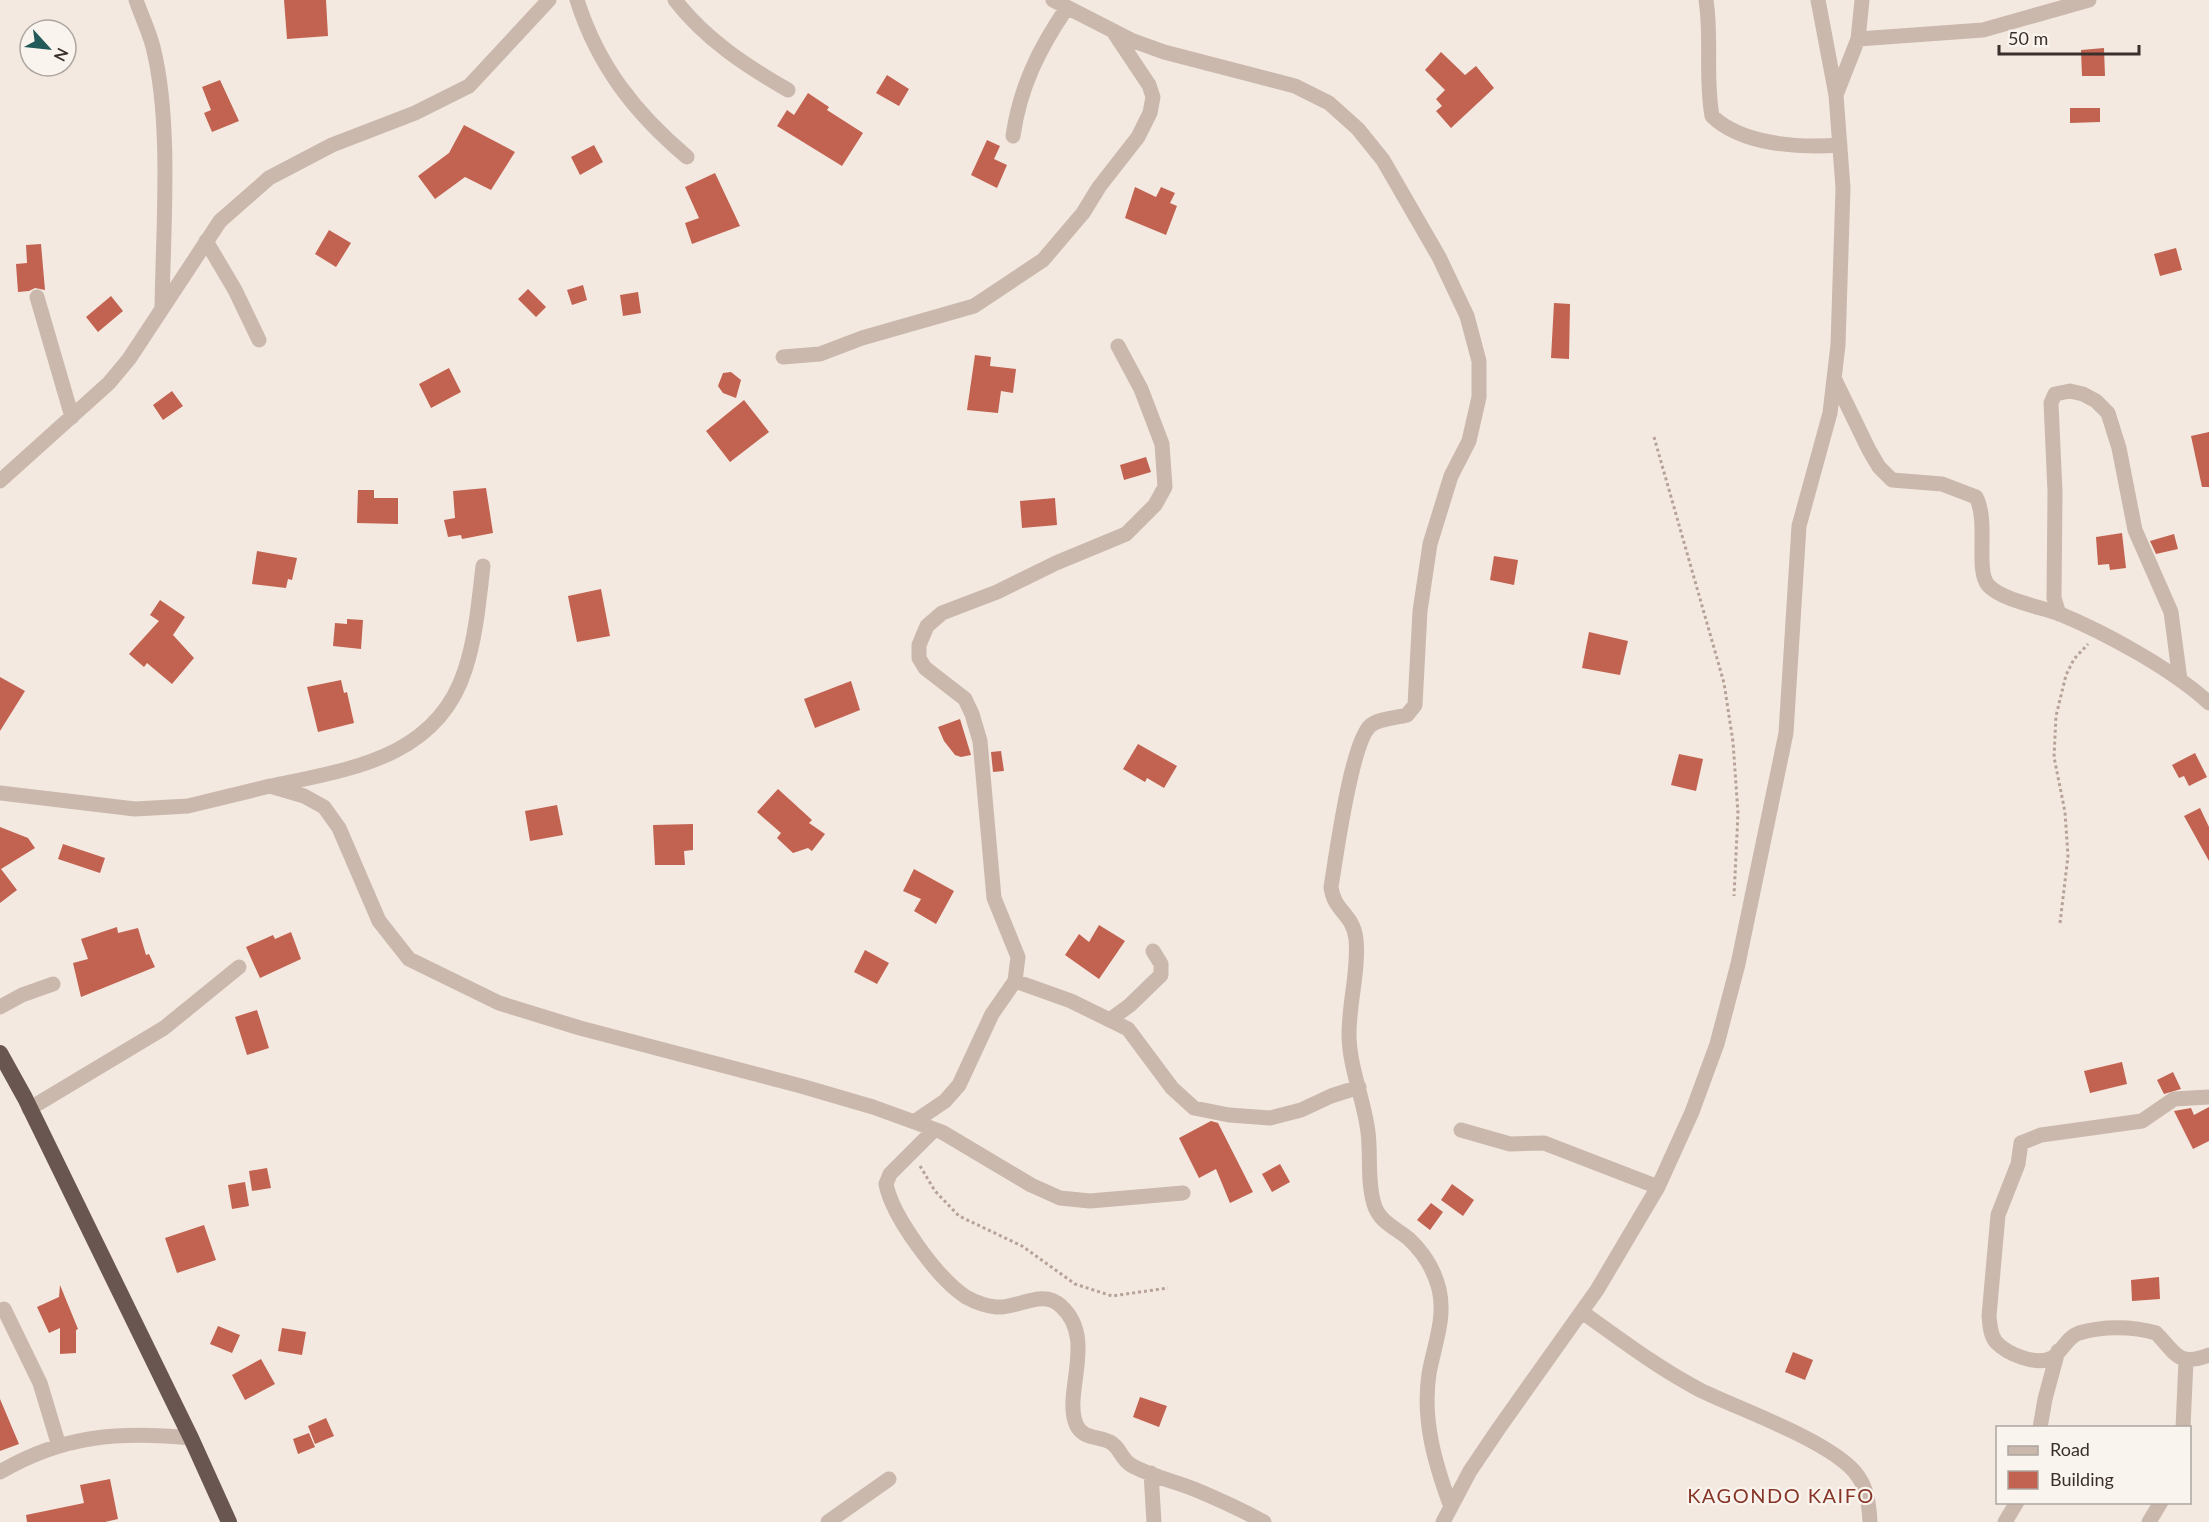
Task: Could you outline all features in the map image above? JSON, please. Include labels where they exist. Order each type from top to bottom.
[{"type":"highway","points":[[0,1053],[25,1098],[191,1438],[229,1522]]},
{"type":"street","points":[[136,0],[153,47],[160,90],[163,156],[162,309]]},
{"type":"street","points":[[0,481],[72,417],[129,359],[220,221],[269,177],[332,145],[416,113],[469,86],[549,0]]},
{"type":"street","points":[[577,0],[584,23],[629,101],[656,130],[687,157]]},
{"type":"street","points":[[675,0],[689,18],[719,44],[788,90]]},
{"type":"street","points":[[1053,0],[1066,9],[1164,52],[1295,86],[1329,103],[1358,129],[1383,160],[1439,257],[1467,316],[1479,361],[1476,412],[1469,441],[1451,476],[1430,544],[1420,611],[1415,705],[1407,715],[1379,721],[1369,726],[1354,765],[1331,887],[1332,901],[1348,918],[1356,939],[1349,1047],[1368,1133],[1374,1206],[1387,1223],[1408,1238],[1422,1253],[1431,1267],[1439,1290],[1441,1311],[1438,1340],[1430,1373],[1427,1400],[1432,1454],[1451,1507]]},
{"type":"street","points":[[1706,0],[1709,16],[1707,91],[1712,116],[1735,132],[1755,138],[1820,147],[1840,145]]},
{"type":"street","points":[[1443,1522],[1499,1428],[1582,1312],[1658,1187],[1692,1112],[1717,1044],[1752,901],[1786,733],[1799,526],[1830,413],[1835,380],[1842,221],[1840,145],[1836,95],[1818,0]]},
{"type":"street","points":[[1836,95],[1858,39],[1862,0]]},
{"type":"street","points":[[1858,39],[1983,30],[2089,0]]},
{"type":"street","points":[[1013,136],[1016,113],[1030,71],[1066,9]]},
{"type":"street","points":[[783,357],[820,354],[862,338],[974,306],[1043,261],[1083,213],[1099,187],[1138,137],[1150,113],[1152,97],[1149,85],[1113,31]]},
{"type":"street","points":[[206,241],[235,290],[259,340]]},
{"type":"street","points":[[37,297],[72,417]]},
{"type":"street","points":[[914,1122],[953,1094],[992,1014],[1015,981],[1018,957],[994,898],[977,728],[965,699],[925,668],[919,658],[919,645],[927,626],[942,613],[998,592],[1056,563],[1126,534],[1155,506],[1165,487],[1162,444],[1141,389],[1118,346]]},
{"type":"street","points":[[1835,380],[1874,458],[1892,480],[1942,484],[1976,496],[1982,508],[1982,573],[1987,584],[1996,592],[2059,614],[2106,636],[2181,680],[2209,703]]},
{"type":"street","points":[[2059,614],[2054,598],[2056,515],[2050,403],[2055,394],[2070,391],[2096,400],[2103,406],[2112,424],[2135,530],[2171,612],[2181,680]]},
{"type":"street","points":[[0,793],[135,809],[188,806],[368,763],[405,748],[433,726],[454,697],[466,670],[483,566]]},
{"type":"street","points":[[270,786],[304,796],[324,807],[339,828],[379,921],[409,959],[499,1003],[580,1028],[811,1089],[914,1122],[934,1130],[1030,1185],[1060,1198],[1090,1202],[1183,1193]]},
{"type":"street","points":[[1111,1019],[1130,1005],[1161,975],[1161,964],[1153,951]]},
{"type":"street","points":[[29,1109],[164,1028],[239,967]]},
{"type":"street","points":[[1015,981],[1071,1001],[1128,1029],[1172,1088],[1194,1108],[1229,1115],[1270,1118],[1301,1110],[1331,1095],[1359,1087]]},
{"type":"street","points":[[0,1007],[22,995],[53,984]]},
{"type":"street","points":[[2209,1097],[2174,1099],[2142,1121],[2041,1134],[2021,1143],[2018,1164],[1998,1215],[1990,1287],[1991,1332],[1996,1341],[2016,1355],[2039,1360],[2052,1358],[2075,1335],[2092,1330],[2122,1328],[2156,1333],[2177,1357],[2186,1360],[2209,1355]]},
{"type":"street","points":[[934,1130],[913,1154],[890,1174],[886,1184],[901,1218],[932,1263],[966,1297],[982,1304],[1008,1307],[1038,1297],[1059,1304],[1070,1316],[1077,1338],[1075,1423],[1082,1433],[1109,1442],[1119,1450],[1122,1459],[1208,1495],[1264,1522]]},
{"type":"street","points":[[1461,1130],[1510,1144],[1544,1143],[1658,1187]]},
{"type":"street","points":[[4,1308],[40,1383],[58,1446]]},
{"type":"street","points":[[1582,1312],[1659,1366],[1699,1389],[1812,1442],[1839,1459],[1853,1470],[1862,1483],[1869,1500],[1870,1522]]},
{"type":"street","points":[[2040,1426],[2045,1398],[2058,1351]]},
{"type":"street","points":[[2183,1426],[2186,1360]]},
{"type":"street","points":[[0,1472],[58,1446],[100,1436],[150,1434],[191,1438]]},
{"type":"street","points":[[1151,1473],[1154,1522]]},
{"type":"street","points":[[828,1522],[889,1479]]},
{"type":"street","points":[[2005,1522],[2016,1504]]},
{"type":"street","points":[[2149,1522],[2160,1504]]},
{"type":"path","points":[[1654,437],[1724,683],[1738,813],[1734,903]]},
{"type":"path","points":[[2060,923],[2068,856],[2065,812],[2054,757],[2056,716],[2066,675],[2074,659],[2090,643],[2106,636]]},
{"type":"path","points":[[913,1154],[935,1191],[959,1216],[1022,1246],[1076,1284],[1112,1296],[1168,1288]]},
{"type":"building","points":[[284,0],[326,0],[328,36],[287,39]]},
{"type":"building","points":[[2104,48],[2105,76],[2082,76],[2081,50]]},
{"type":"building","points":[[1441,52],[1465,75],[1476,66],[1494,88],[1451,128],[1436,111],[1442,106],[1436,99],[1445,90],[1425,70]]},
{"type":"building","points":[[887,75],[909,89],[899,106],[876,93]]},
{"type":"building","points":[[220,80],[239,121],[212,132],[204,113],[211,110],[202,87]]},
{"type":"building","points":[[808,93],[829,107],[827,110],[863,133],[842,166],[777,126],[787,110],[794,115]]},
{"type":"building","points":[[2070,108],[2100,108],[2100,122],[2070,123]]},
{"type":"building","points":[[464,125],[515,152],[491,190],[465,177],[435,199],[418,176],[449,153]]},
{"type":"building","points":[[987,140],[1000,146],[994,159],[1007,165],[997,188],[971,175]]},
{"type":"building","points":[[594,145],[603,162],[580,175],[571,157]]},
{"type":"building","points":[[715,173],[740,226],[692,244],[685,223],[699,218],[685,187]]},
{"type":"building","points":[[1135,187],[1156,197],[1161,187],[1175,193],[1170,203],[1177,206],[1166,235],[1125,218]]},
{"type":"building","points":[[329,230],[351,243],[336,267],[315,254]]},
{"type":"building","points":[[41,244],[45,290],[35,288],[18,292],[16,264],[27,263],[26,245]]},
{"type":"building","points":[[2176,248],[2182,270],[2160,276],[2154,254]]},
{"type":"building","points":[[583,285],[587,300],[572,305],[567,290]]},
{"type":"building","points":[[528,289],[546,307],[536,317],[518,299]]},
{"type":"building","points":[[638,292],[641,313],[623,316],[620,295]]},
{"type":"building","points":[[111,296],[123,311],[98,332],[86,317]]},
{"type":"building","points":[[1554,303],[1570,304],[1569,359],[1551,358]]},
{"type":"building","points":[[975,355],[991,357],[990,366],[1016,369],[1013,393],[1001,391],[998,413],[967,410]]},
{"type":"building","points":[[449,368],[461,392],[431,408],[419,384]]},
{"type":"building","points":[[731,372],[741,380],[736,398],[723,393],[718,386],[723,373]]},
{"type":"building","points":[[172,391],[183,406],[163,420],[153,405]]},
{"type":"building","points":[[744,400],[769,432],[730,462],[706,431]]},
{"type":"building","points":[[2209,432],[2209,487],[2202,487],[2191,436]]},
{"type":"building","points":[[1146,457],[1151,472],[1124,480],[1120,465]]},
{"type":"building","points":[[486,488],[493,533],[462,539],[461,535],[448,537],[444,520],[455,518],[453,491]]},
{"type":"building","points":[[358,490],[374,490],[374,498],[398,498],[398,524],[357,523]]},
{"type":"building","points":[[1055,498],[1057,525],[1022,528],[1020,501]]},
{"type":"building","points":[[2122,533],[2126,568],[2110,570],[2109,564],[2098,565],[2096,537]]},
{"type":"building","points":[[2174,534],[2178,549],[2156,554],[2150,541]]},
{"type":"building","points":[[257,551],[297,558],[292,580],[288,579],[286,588],[252,584]]},
{"type":"building","points":[[1494,556],[1518,560],[1514,585],[1490,580]]},
{"type":"building","points":[[601,589],[610,636],[577,642],[568,596]]},
{"type":"building","points":[[160,600],[185,617],[173,635],[194,658],[172,684],[147,663],[144,667],[129,654],[159,621],[150,615]]},
{"type":"building","points":[[347,619],[363,620],[361,649],[333,646],[335,623],[347,624]]},
{"type":"building","points":[[1589,632],[1628,641],[1620,675],[1582,668]]},
{"type":"building","points":[[0,677],[25,691],[0,731]]},
{"type":"building","points":[[341,680],[344,693],[347,692],[354,723],[318,732],[307,687]]},
{"type":"building","points":[[851,681],[860,710],[815,728],[804,699]]},
{"type":"building","points":[[960,719],[971,755],[961,757],[955,755],[944,741],[938,727]]},
{"type":"building","points":[[1138,744],[1177,766],[1164,788],[1147,778],[1145,782],[1123,769]]},
{"type":"building","points":[[1001,751],[1004,771],[993,772],[991,752]]},
{"type":"building","points":[[2195,753],[2207,777],[2189,786],[2184,776],[2179,778],[2172,765]]},
{"type":"building","points":[[1679,754],[1703,759],[1696,791],[1671,785]]},
{"type":"building","points":[[778,789],[812,820],[809,823],[825,834],[812,851],[808,848],[793,853],[777,838],[781,833],[757,812]]},
{"type":"building","points":[[557,805],[563,835],[530,841],[525,811]]},
{"type":"building","points":[[2200,808],[2209,827],[2209,861],[2184,816]]},
{"type":"building","points":[[693,824],[693,850],[684,851],[685,865],[655,865],[653,825]]},
{"type":"building","points":[[0,827],[28,838],[35,848],[1,869],[17,890],[0,903]]},
{"type":"building","points":[[63,844],[105,858],[100,873],[58,859]]},
{"type":"building","points":[[914,869],[954,891],[936,924],[914,911],[921,899],[903,891]]},
{"type":"building","points":[[1099,925],[1125,941],[1099,979],[1065,955],[1079,934],[1089,942]]},
{"type":"building","points":[[117,927],[118,933],[138,928],[146,955],[149,954],[155,967],[81,997],[73,963],[88,959],[81,939]]},
{"type":"building","points":[[291,932],[301,959],[260,978],[246,947],[273,935],[275,939]]},
{"type":"building","points":[[865,950],[889,963],[877,984],[854,972]]},
{"type":"building","points":[[257,1010],[269,1048],[247,1055],[235,1017]]},
{"type":"building","points":[[2122,1062],[2127,1084],[2090,1093],[2084,1071]]},
{"type":"building","points":[[2173,1072],[2181,1089],[2164,1094],[2157,1080]]},
{"type":"building","points":[[2209,1107],[2209,1141],[2193,1149],[2174,1111],[2191,1108],[2194,1115]]},
{"type":"building","points":[[1211,1121],[1218,1123],[1253,1192],[1230,1203],[1216,1169],[1199,1178],[1179,1138]]},
{"type":"building","points":[[1280,1164],[1290,1182],[1272,1192],[1262,1174]]},
{"type":"building","points":[[267,1168],[271,1188],[252,1191],[249,1171]]},
{"type":"building","points":[[245,1182],[249,1206],[232,1209],[228,1185]]},
{"type":"building","points":[[1452,1184],[1474,1200],[1463,1216],[1441,1200]]},
{"type":"building","points":[[1431,1203],[1443,1212],[1430,1230],[1417,1220]]},
{"type":"building","points":[[204,1225],[216,1260],[177,1273],[165,1238]]},
{"type":"building","points":[[2159,1277],[2160,1299],[2132,1301],[2131,1280]]},
{"type":"building","points":[[60,1285],[78,1329],[76,1330],[76,1353],[60,1354],[60,1328],[49,1333],[37,1307],[59,1297]]},
{"type":"building","points":[[218,1326],[240,1335],[232,1353],[210,1344]]},
{"type":"building","points":[[282,1328],[306,1332],[302,1355],[278,1351]]},
{"type":"building","points":[[1793,1352],[1813,1360],[1805,1380],[1785,1372]]},
{"type":"building","points":[[261,1359],[275,1384],[245,1400],[232,1375]]},
{"type":"building","points":[[1140,1397],[1167,1406],[1159,1427],[1133,1417]]},
{"type":"building","points":[[0,1399],[19,1444],[0,1451]]},
{"type":"building","points":[[326,1418],[334,1436],[315,1444],[308,1426]]},
{"type":"building","points":[[309,1433],[315,1447],[298,1454],[293,1439]]},
{"type":"building","points":[[110,1479],[118,1519],[105,1522],[27,1522],[26,1515],[84,1503],[80,1485]]},
{"type":"district","name":"KAGONDO KAIFO","points":[[1781,1495]]}]
